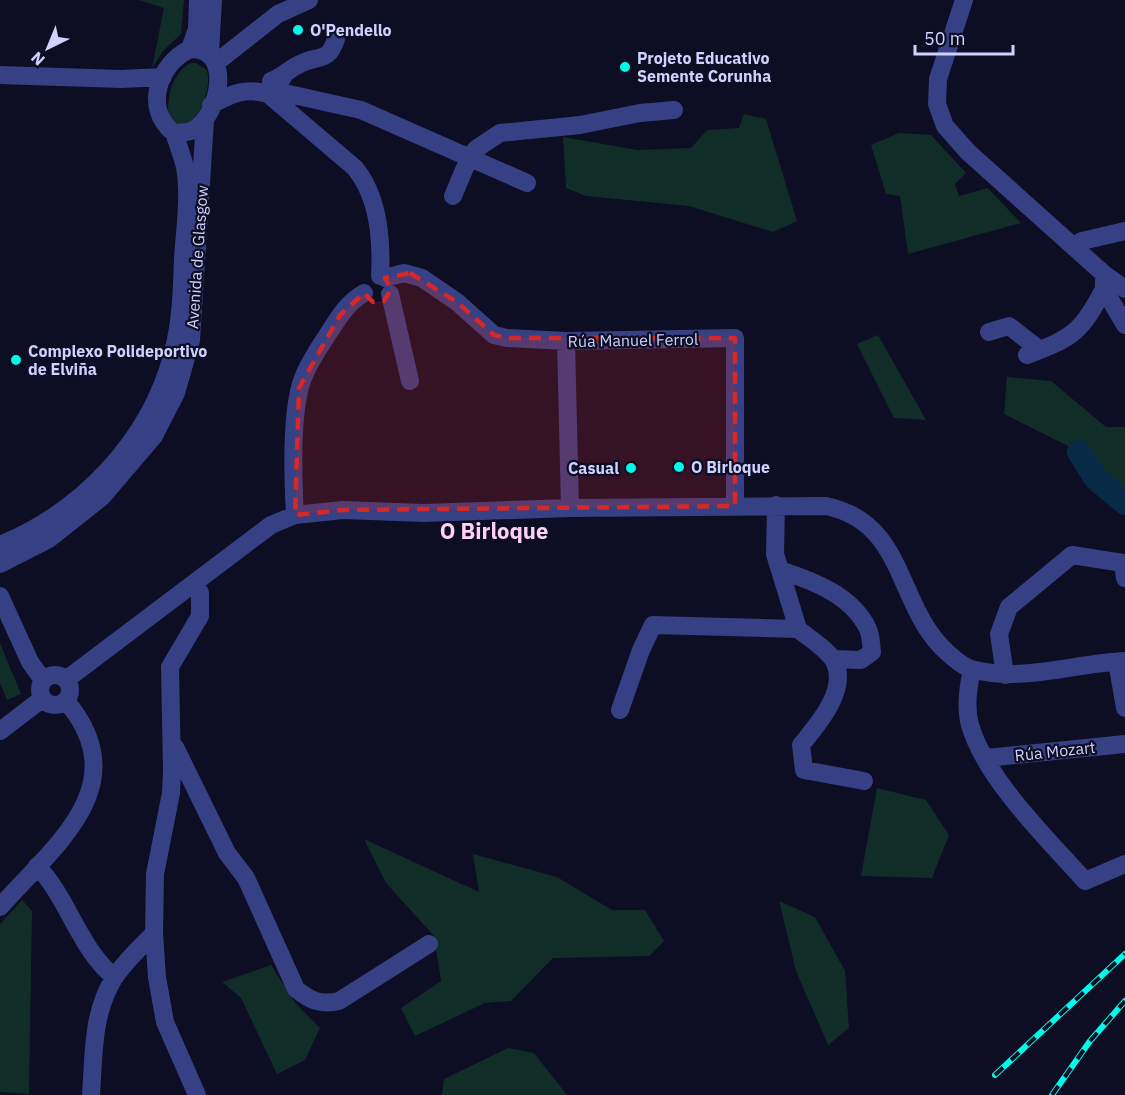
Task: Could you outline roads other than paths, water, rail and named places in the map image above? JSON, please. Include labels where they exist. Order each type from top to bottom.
[{"type":"street","points":[[190,49],[197,29],[198,0]]},
{"type":"street","points":[[208,112],[215,65],[213,0]]},
{"type":"street","points":[[215,65],[278,14],[309,0]]},
{"type":"street","points":[[964,0],[938,79],[939,115],[955,139],[968,152],[1074,246],[1104,282],[1125,325]]},
{"type":"street","points":[[336,39],[333,50],[325,58],[300,63],[283,76],[237,91],[208,112],[192,131],[174,133],[161,123],[155,102],[162,77],[178,55],[190,49],[200,49],[237,91],[259,91],[278,99],[355,168],[371,193],[385,282],[410,381]]},
{"type":"street","points":[[0,75],[121,79],[162,77]]},
{"type":"street","points":[[278,99],[277,86],[283,76]]},
{"type":"street","points":[[121,79],[155,102]]},
{"type":"street","points":[[278,99],[289,94],[361,111],[527,183]]},
{"type":"street","points":[[307,125],[314,111],[328,103]]},
{"type":"street","points":[[453,196],[469,158],[477,149],[500,133],[580,125],[640,113],[674,110]]},
{"type":"street","name":"Avenida de Glasgow","points":[[0,564],[49,539],[102,497],[154,436],[176,393],[191,340],[208,112]]},
{"type":"street","name":"Avenida de Glasgow","points":[[0,545],[54,517],[96,483],[135,438],[165,380],[179,323],[186,207],[185,169],[174,133]]},
{"type":"street","points":[[1074,246],[1082,241],[1125,231]]},
{"type":"street","name":"Rúa Manuel Ferrol","points":[[295,515],[294,461],[299,388],[310,363],[340,315],[353,300],[364,293],[370,301],[377,303],[384,301],[385,282],[404,273],[422,278],[457,302],[494,334],[507,338],[566,341],[735,338],[735,507]]},
{"type":"street","points":[[1104,282],[1125,289]]},
{"type":"street","points":[[989,332],[1009,326],[1034,353],[1073,334],[1086,322],[1104,282]]},
{"type":"street","points":[[566,341],[570,508]]},
{"type":"street","points":[[776,505],[775,554],[798,629],[833,659],[839,677],[830,703],[801,745],[804,770],[864,781]]},
{"type":"street","points":[[67,680],[263,531],[295,515],[343,510],[424,513],[776,505],[838,508],[849,512],[871,528],[890,550],[929,633],[958,662],[972,670],[1005,675],[1121,661],[1125,708]]},
{"type":"street","points":[[1005,675],[999,634],[1009,608],[1072,555],[1123,563],[1125,578]]},
{"type":"street","points":[[780,570],[834,592],[853,609],[869,630],[872,652],[861,660],[833,659]]},
{"type":"street","points":[[194,582],[200,593],[200,616],[170,667],[171,793],[155,874],[154,933],[157,977],[165,1022],[196,1095]]},
{"type":"street","points":[[0,596],[30,662],[43,680]]},
{"type":"street","points":[[621,710],[641,650],[653,625],[798,629]]},
{"type":"street","points":[[972,670],[968,689],[970,724],[986,758],[1021,809],[1085,881],[1125,864]]},
{"type":"street","points":[[55,674],[67,680],[71,688],[66,700],[54,705],[42,699],[40,689],[43,680],[55,674]]},
{"type":"street","points":[[0,731],[42,699]]},
{"type":"street","points":[[0,907],[79,817],[95,777],[95,759],[90,742],[81,719],[66,700]]},
{"type":"street","points":[[172,742],[218,835],[246,878],[296,989],[309,999],[324,1004],[339,1001],[429,944]]},
{"type":"street","name":"Rúa Mozart","points":[[986,758],[1125,744]]},
{"type":"street","points":[[37,866],[52,883],[99,961],[115,977]]},
{"type":"street","points":[[91,1095],[95,1023],[102,1001],[115,977],[154,933]]},
{"type":"waterway","points":[[1079,452],[1096,479],[1125,503]]},
{"type":"railway","points":[[995,1075],[1125,954]]},
{"type":"railway","points":[[1052,1095],[1090,1041],[1125,1001]]},
{"type":"place","name":"O'Pendello","points":[[298,30]]},
{"type":"place","name":"Projeto Educativo Semente Corunha","points":[[625,67]]},
{"type":"place","name":"Complexo Polideportivo de Elviña","points":[[16,360]]},
{"type":"place","name":"O Birloque","points":[[679,467]]},
{"type":"place","name":"Casual","points":[[631,468]]},
{"type":"district","name":"O Birloque","points":[[494,530]]}]
